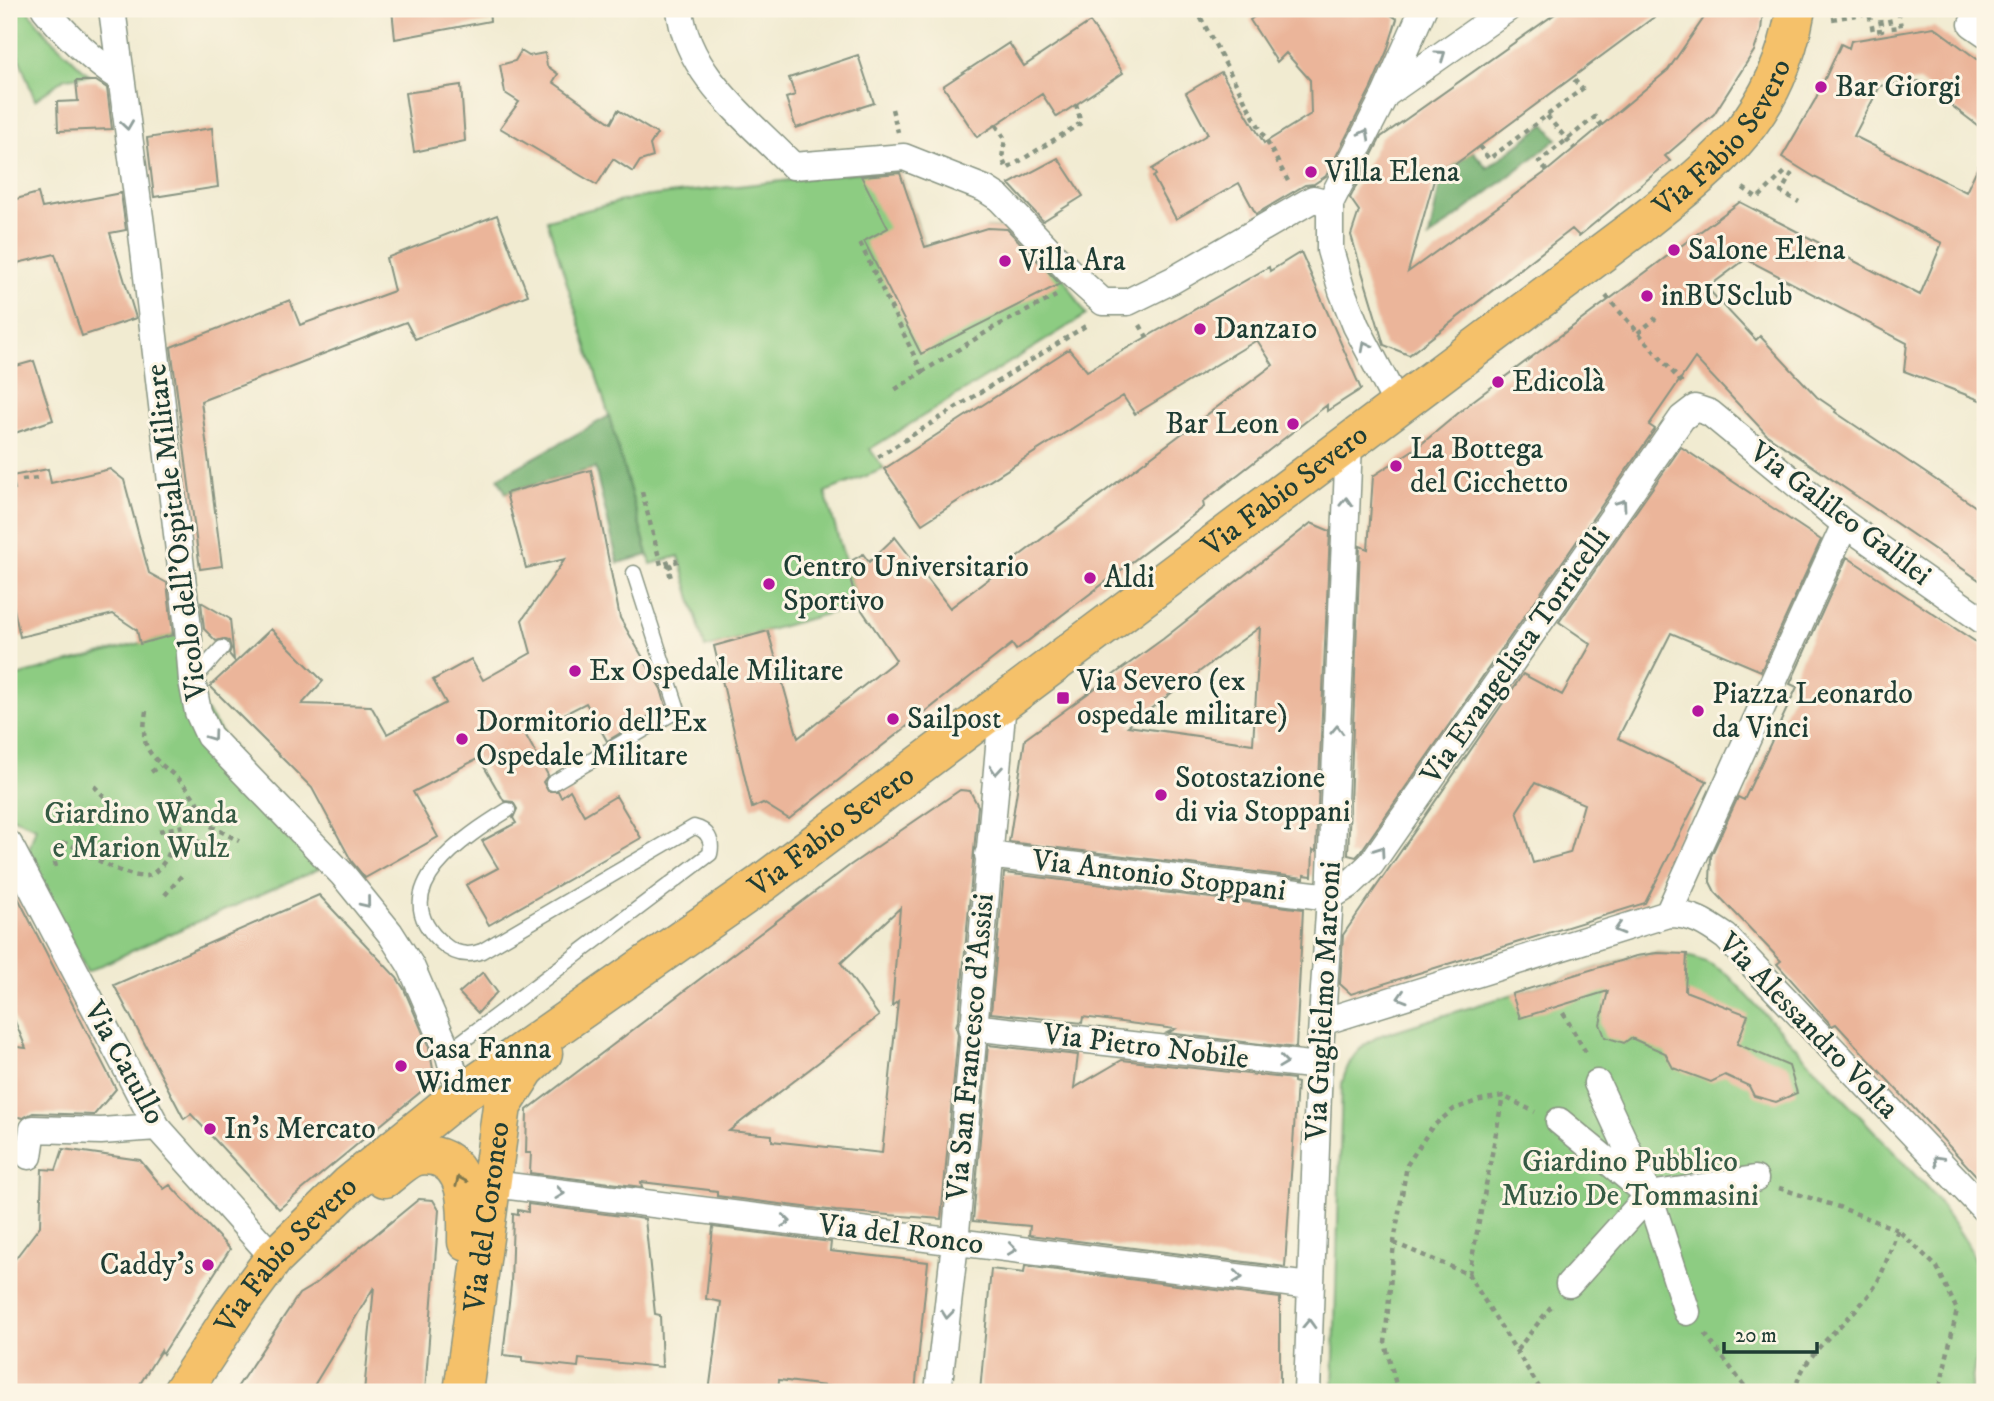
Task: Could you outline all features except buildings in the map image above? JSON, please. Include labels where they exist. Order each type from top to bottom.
[{"type":"main road","name":"Via Fabio Severo","points":[[182,1392],[237,1308],[274,1258],[349,1185],[460,1095],[761,884],[1639,225],[1699,177],[1730,148],[1752,122],[1779,70],[1796,9]]},
{"type":"main road","name":"Via del Coroneo","points":[[464,1381],[502,1106],[526,1069],[603,997]]},
{"type":"main road","points":[[274,1258],[413,1157],[439,1157],[461,1177],[464,1190],[467,1238],[464,1381]]},
{"type":"street","points":[[46,9],[62,29],[104,68],[121,79]]},
{"type":"street","name":"Vicolo dell'Ospitale Militare","points":[[112,9],[141,225],[192,681],[198,712],[209,736],[343,875],[390,933],[411,966],[448,1052],[460,1095]]},
{"type":"street","points":[[680,9],[692,52],[705,72],[793,166],[904,157],[985,189],[999,198],[1102,302],[1128,302],[1173,281],[1313,199],[1329,204]]},
{"type":"street","points":[[1398,406],[1356,326],[1342,291],[1330,250],[1329,204],[1385,95],[1423,9]]},
{"type":"street","points":[[1385,95],[1507,9]]},
{"type":"street","name":"Via Galileo Galilei","points":[[1690,397],[1844,524],[1985,622]]},
{"type":"street","name":"Via Evangelista Torricelli","points":[[1330,897],[1349,885],[1371,864],[1682,418],[1690,397]]},
{"type":"street","name":"Via Guglielmo Marconi","points":[[1307,1392],[1319,1066],[1330,897],[1349,443]]},
{"type":"street","points":[[1668,914],[1844,524]]},
{"type":"street","name":"Via San Francesco d'Assisi","points":[[938,1392],[1003,702]]},
{"type":"street","name":"Via Catullo","points":[[9,844],[157,1127],[274,1258]]},
{"type":"street","name":"Via Antonio Stoppani","points":[[988,855],[1330,897]]},
{"type":"street","name":"Via Alessandro Volta","points":[[1322,1022],[1668,914],[1684,914],[1700,919],[1726,937],[1985,1210]]},
{"type":"street","name":"Via Pietro Nobile","points":[[972,1027],[1319,1066]]},
{"type":"street","points":[[1597,1083],[1649,1195],[1687,1312]]},
{"type":"street","points":[[1559,1121],[1649,1195]]},
{"type":"street","points":[[30,1141],[101,1131],[157,1127]]},
{"type":"street","points":[[1569,1283],[1649,1195],[1755,1179]]},
{"type":"street","name":"Via del Ronco","points":[[493,1184],[1310,1286]]},
{"type":"lane","points":[[553,783],[678,710],[634,573]]},
{"type":"lane","points":[[192,681],[222,648]]},
{"type":"lane","points":[[448,1052],[706,859],[712,844],[702,829],[694,827],[482,951],[466,955],[454,951],[433,934],[422,919],[420,903],[423,886],[450,851],[508,810]]},
{"type":"path","points":[[1196,9],[1301,206]]},
{"type":"path","points":[[1832,19],[1869,13],[1873,31],[1882,30],[1878,9]]},
{"type":"path","points":[[1888,9],[1891,28],[1901,27],[1898,9],[1901,9]]},
{"type":"path","points":[[1479,146],[1489,159],[1547,116],[1582,89],[1572,77]]},
{"type":"path","points":[[996,125],[1006,139],[1002,158],[1007,169],[1081,123],[1076,104]]},
{"type":"path","points":[[892,109],[901,142]]},
{"type":"path","points":[[1547,116],[1574,148]]},
{"type":"path","points":[[1547,171],[1539,162],[1595,117],[1602,126]]},
{"type":"path","points":[[1743,188],[1758,198],[1785,172],[1791,175],[1780,192],[1799,202]]},
{"type":"path","points":[[860,243],[922,372]]},
{"type":"path","points":[[9,273],[15,271],[17,263]]},
{"type":"path","points":[[893,391],[993,328],[1065,291]]},
{"type":"path","points":[[1606,296],[1690,397]]},
{"type":"path","points":[[878,457],[1094,320],[1102,302]]},
{"type":"path","points":[[1638,333],[1656,318]]},
{"type":"path","points":[[22,480],[38,478]]},
{"type":"path","points":[[642,492],[661,565],[676,560],[677,564],[668,567],[671,578]]},
{"type":"path","points":[[146,710],[145,740],[160,766],[191,793],[204,813]]},
{"type":"path","points":[[151,772],[160,766]]},
{"type":"path","points":[[94,786],[126,819]]},
{"type":"path","points":[[159,831],[188,825]]},
{"type":"path","points":[[211,826],[239,841]]},
{"type":"path","points":[[62,879],[52,858],[56,845],[69,844],[110,866],[148,876],[170,855],[166,831]]},
{"type":"path","points":[[195,854],[201,835]]},
{"type":"path","points":[[170,855],[181,858]]},
{"type":"path","points":[[164,895],[183,874]]},
{"type":"path","points":[[1563,1013],[1594,1066],[1597,1083]]},
{"type":"path","points":[[1468,1274],[1503,1096]]},
{"type":"path","points":[[1398,1392],[1385,1343],[1394,1242],[1407,1165],[1432,1127],[1454,1110],[1480,1100],[1503,1096],[1522,1107],[1559,1121]]},
{"type":"path","points":[[1755,1179],[1898,1230],[1937,1267],[1957,1310],[1939,1392]]},
{"type":"path","points":[[1795,1392],[1796,1383],[1818,1348],[1853,1314],[1878,1281],[1898,1230]]},
{"type":"path","points":[[1394,1242],[1468,1274],[1542,1392]]},
{"type":"path","points":[[1517,1350],[1569,1283]]},
{"type":"path","points":[[1687,1312],[1724,1355],[1749,1392]]},
{"type":"green space","points":[[9,9],[27,9],[48,36],[89,75],[65,78],[35,100],[9,31]]},
{"type":"green space","points":[[1545,124],[1557,139],[1429,238],[1442,174],[1473,151],[1487,168]]},
{"type":"green space","points":[[899,170],[925,247],[933,245],[947,268],[987,228],[1018,229],[1066,281],[1086,315],[870,449],[884,469],[825,492],[858,605],[705,648],[679,556],[651,564],[609,416],[547,220],[634,198],[860,172]]},
{"type":"green space","points":[[609,416],[648,555],[618,563],[595,468],[506,493],[498,478]]},
{"type":"green space","name":"Giardino Wanda e Marion Wulz","points":[[182,632],[183,679],[319,869],[87,972],[27,856],[36,827],[9,816],[9,678]]},
{"type":"green space","name":"Giardino Pubblico Muzio De Tommasini","points":[[1657,953],[1695,958],[1729,976],[1931,1192],[1952,1221],[1971,1251],[1980,1284],[1981,1321],[1970,1392],[1333,1392],[1342,1084],[1347,1067],[1355,1055],[1381,1035],[1636,956]]},
{"type":"place","name":"Bar Giorgi","points":[[1821,87]]},
{"type":"place","name":"Villa Elena","points":[[1311,172]]},
{"type":"place","name":"Salone Elena","points":[[1674,250]]},
{"type":"place","name":"Villa Ara","points":[[1005,261]]},
{"type":"place","name":"inBUSclub","points":[[1647,296]]},
{"type":"place","name":"Danza10","points":[[1200,329]]},
{"type":"place","name":"Edicolà","points":[[1498,382]]},
{"type":"place","name":"Bar Leon","points":[[1293,424]]},
{"type":"place","name":"La Bottega del Cicchetto","points":[[1396,466]]},
{"type":"place","name":"Aldi","points":[[1090,578]]},
{"type":"place","name":"Centro Universitario Sportivo","points":[[769,584]]},
{"type":"place","name":"Ex Ospedale Militare","points":[[575,671]]},
{"type":"place","name":"Via Severo (ex ospedale militare)","points":[[1063,698]]},
{"type":"place","name":"Piazza Leonardo da Vinci","points":[[1698,711]]},
{"type":"place","name":"Sailpost","points":[[893,719]]},
{"type":"place","name":"Dormitorio dell'Ex Ospedale Militare","points":[[462,739]]},
{"type":"place","name":"Sotostazione di via Stoppani","points":[[1161,795]]},
{"type":"place","name":"Casa Fanna Widmer","points":[[401,1066]]},
{"type":"place","name":"In's Mercato","points":[[210,1129]]},
{"type":"place","name":"Caddy's","points":[[208,1265]]}]
